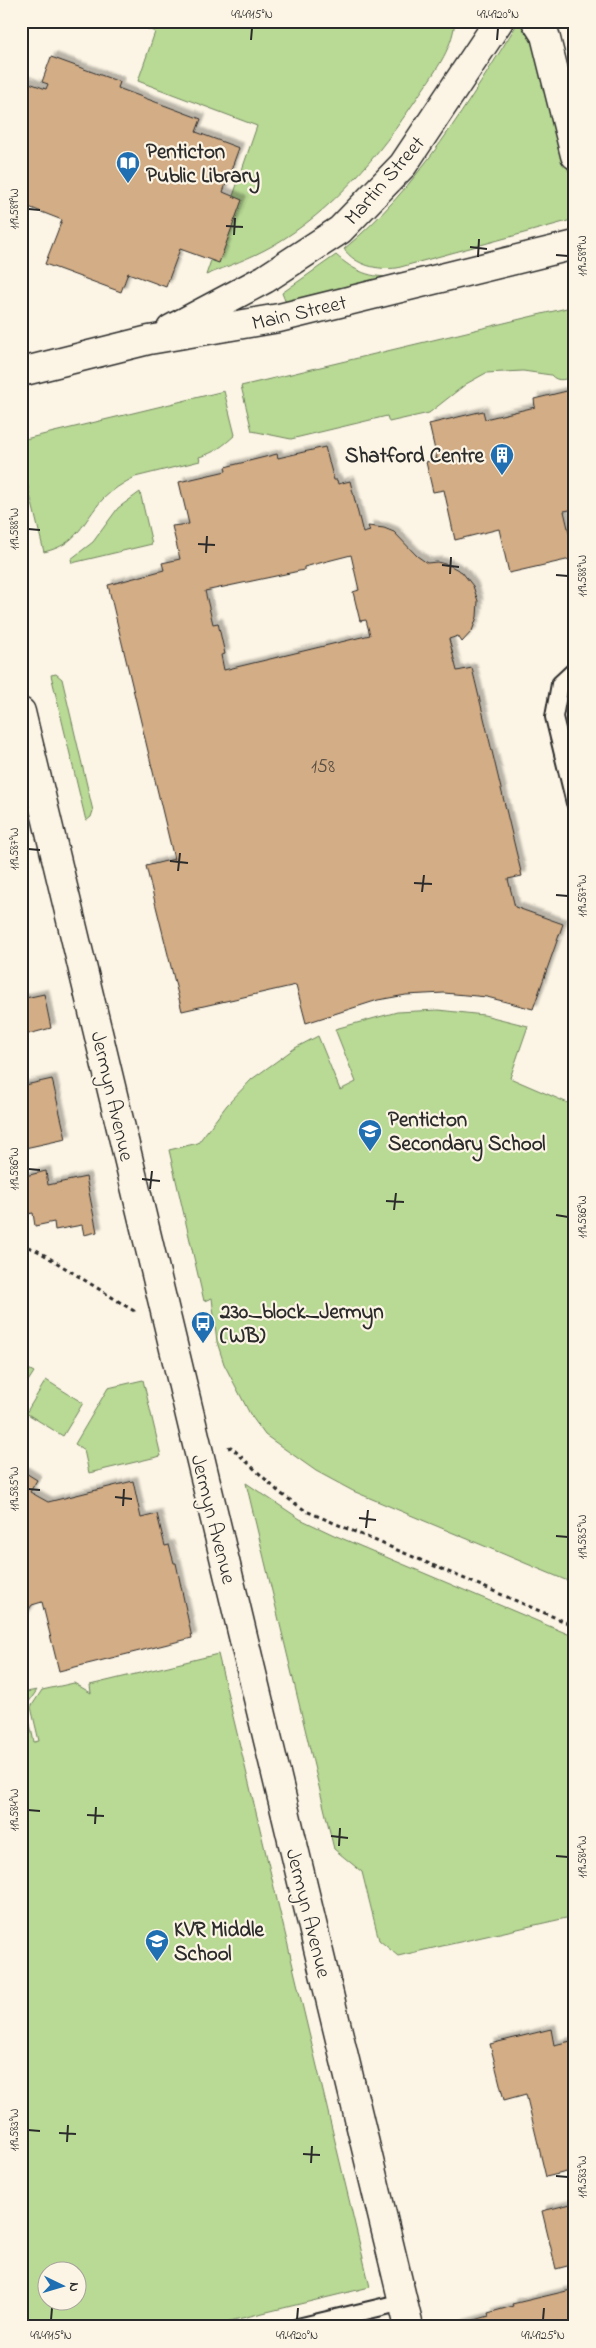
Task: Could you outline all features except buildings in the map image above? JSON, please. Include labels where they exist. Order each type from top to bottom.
[{"type":"street","name":"Martin Street","points":[[149,340],[265,279],[340,230],[403,164],[499,21]]},
{"type":"street","points":[[536,21],[545,35],[575,155]]},
{"type":"street","name":"Main Street","points":[[21,372],[149,340],[279,318],[575,245]]},
{"type":"street","name":"Jermyn Avenue","points":[[21,712],[406,2314]]},
{"type":"lane","points":[[575,670],[560,684],[554,717],[575,803]]},
{"type":"lane","points":[[298,2327],[406,2314]]},
{"type":"path","points":[[21,1244],[38,1251],[134,1311],[136,1320]]},
{"type":"path","points":[[228,1448],[231,1447],[280,1494],[306,1511],[575,1626]]},
{"type":"green space","points":[[129,21],[455,21],[446,52],[435,71],[371,161],[335,199],[294,232],[272,246],[206,275],[257,126],[138,81],[155,32]]},
{"type":"green space","points":[[519,21],[524,21],[535,43],[566,165],[575,185],[575,219],[397,268],[368,266],[349,255],[344,249],[396,199],[419,171],[461,113]]},
{"type":"green space","points":[[336,255],[363,273],[386,277],[395,276],[286,303],[282,293]]},
{"type":"green space","points":[[575,306],[575,376],[559,380],[551,375],[523,371],[486,373],[466,384],[429,413],[389,422],[387,416],[291,439],[252,431],[241,386]]},
{"type":"green space","points":[[224,391],[235,435],[231,439],[214,451],[199,457],[200,461],[135,477],[122,484],[103,499],[73,538],[65,544],[44,552],[21,458],[21,440]]},
{"type":"green space","points":[[140,492],[152,544],[72,563],[71,559],[93,542],[118,508]]},
{"type":"green space","points":[[56,674],[62,679],[93,811],[91,817],[86,821],[51,675]]},
{"type":"green space","points":[[438,1010],[484,1015],[528,1026],[510,1078],[575,1106],[575,1584],[353,1491],[316,1471],[265,1435],[250,1414],[224,1364],[217,1342],[212,1298],[204,1301],[169,1150],[198,1143],[227,1105],[252,1079],[295,1048],[318,1036],[340,1090],[356,1082],[335,1029],[397,1012]]},
{"type":"green space","points":[[21,1365],[34,1372],[21,1392]]},
{"type":"green space","points":[[46,1380],[83,1403],[63,1436],[26,1413]]},
{"type":"green space","points":[[143,1380],[161,1456],[89,1473],[84,1450],[75,1444],[108,1388]]},
{"type":"green space","points":[[246,1483],[300,1519],[334,1535],[575,1637],[575,1916],[398,1956],[379,1940],[362,1872],[334,1849]]},
{"type":"green space","name":"KVR Middle School","points":[[218,1654],[370,2287],[205,2327],[21,2327],[21,1693],[37,1690],[26,1706],[34,1742],[39,1741],[31,1707],[42,1690],[74,1683],[91,1693],[90,1685]]},
{"type":"place","name":"Penticton Public Library","points":[[128,184]]},
{"type":"place","name":"Shatford Centre","points":[[502,476]]},
{"type":"place","name":"Penticton Secondary School","points":[[370,1152]]},
{"type":"place","name":"230_block_Jermyn (WB)","points":[[203,1344]]},
{"type":"place","name":"KVR Middle School","points":[[157,1962]]}]
